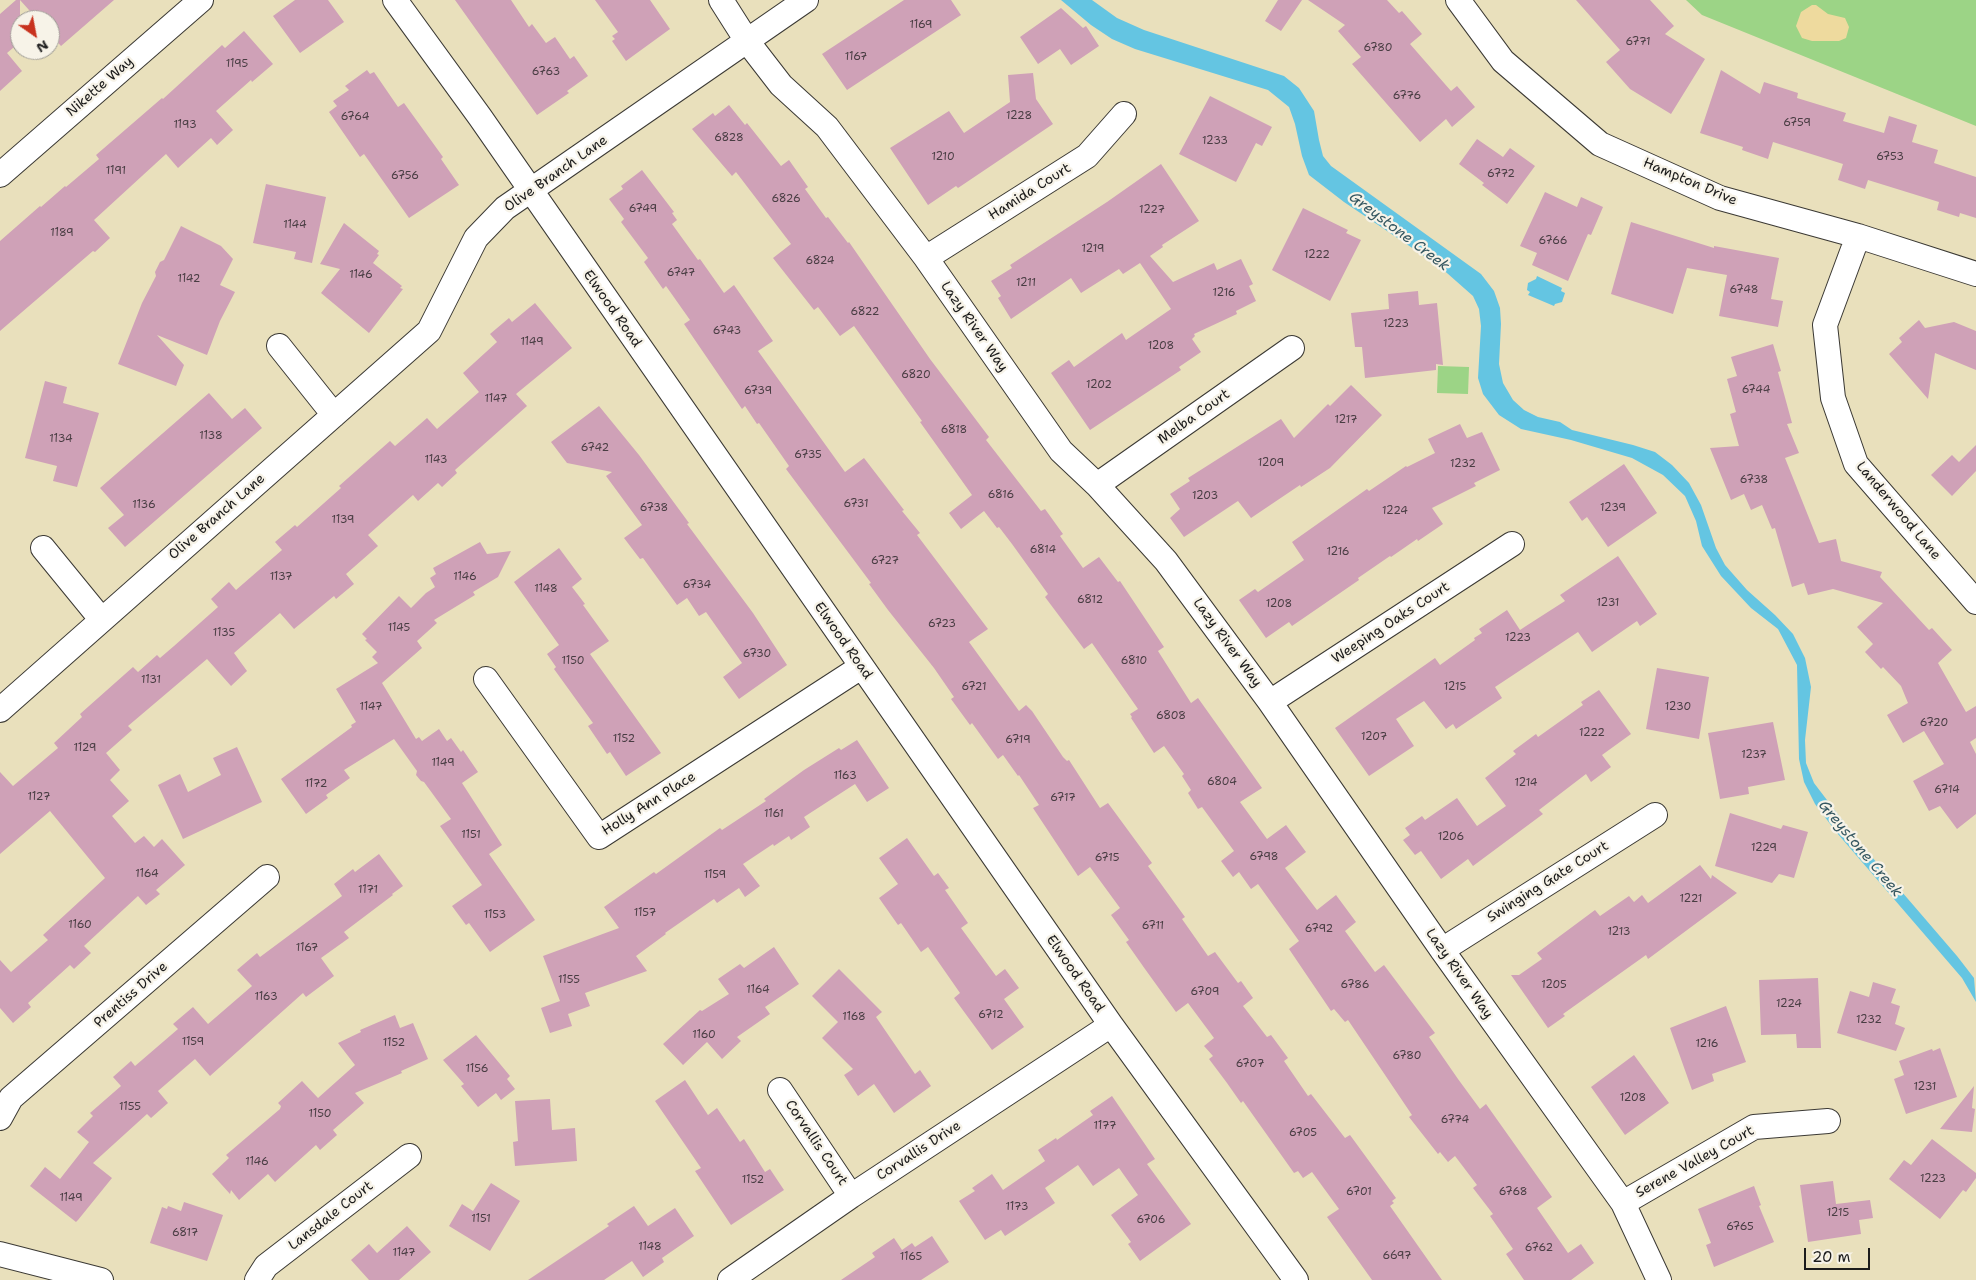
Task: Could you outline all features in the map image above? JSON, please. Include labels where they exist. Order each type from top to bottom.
[{"type":"street","name":"Nikette Way","points":[[0,175],[201,0]]},
{"type":"street","name":"Elwood Road","points":[[395,0],[531,190],[1111,1025],[1296,1280]]},
{"type":"street","name":"Lazy River Way","points":[[721,0],[747,41],[781,85],[827,127],[926,258],[1061,450],[1097,485],[1166,560],[1270,702],[1442,950],[1623,1204],[1659,1280]]},
{"type":"street","name":"Olive Branch Lane","points":[[0,710],[430,331],[476,238],[506,208],[806,0]]},
{"type":"street","name":"Hampton Drive","points":[[1458,0],[1503,61],[1600,144],[1720,198],[1858,236],[1976,274]]},
{"type":"street","name":"Hamida Court","points":[[926,258],[1087,156],[1124,114]]},
{"type":"street","name":"Landerwood Lane","points":[[1858,236],[1825,325],[1833,398],[1856,464],[1976,602]]},
{"type":"street","points":[[279,346],[334,415]]},
{"type":"street","name":"Melba Court","points":[[1097,485],[1292,348]]},
{"type":"street","name":"Weeping Oaks Court","points":[[1270,702],[1512,544]]},
{"type":"street","points":[[43,548],[101,619]]},
{"type":"street","name":"Holly Ann Place","points":[[486,679],[599,837],[861,667]]},
{"type":"street","name":"Swinging Gate Court","points":[[1442,950],[1655,815]]},
{"type":"street","name":"Prentiss Drive","points":[[0,1118],[11,1098],[267,876]]},
{"type":"street","name":"Corvallis Drive","points":[[730,1280],[851,1196],[1111,1025]]},
{"type":"street","name":"Corvallis Court","points":[[780,1090],[851,1196]]},
{"type":"street","name":"Serene Valley Court","points":[[1623,1204],[1754,1127],[1828,1121]]},
{"type":"street","name":"Lansdale Court","points":[[257,1280],[266,1266],[409,1156]]},
{"type":"street","points":[[0,1254],[101,1280]]},
{"type":"green space","points":[[1686,0],[1976,0],[1976,126],[1702,15]]},
{"type":"green space","points":[[1438,366],[1469,367],[1468,394],[1437,393]]},
{"type":"sand","points":[[1812,5],[1816,5],[1828,14],[1845,18],[1849,27],[1846,38],[1839,41],[1812,41],[1802,38],[1796,26],[1801,12]]},
{"type":"water","name":"Greystone Creek","points":[[1061,0],[1092,0],[1117,18],[1144,30],[1284,76],[1299,88],[1314,111],[1323,156],[1331,166],[1481,274],[1494,291],[1500,308],[1499,364],[1503,383],[1513,400],[1524,410],[1538,417],[1560,422],[1572,430],[1655,452],[1672,465],[1689,483],[1701,505],[1716,548],[1725,565],[1747,590],[1793,634],[1805,658],[1811,687],[1805,740],[1806,763],[1814,783],[1859,842],[1974,978],[1976,1002],[1962,978],[1837,833],[1815,804],[1804,782],[1799,759],[1797,665],[1778,629],[1751,608],[1721,576],[1702,546],[1696,521],[1685,496],[1663,475],[1632,458],[1571,440],[1521,429],[1499,415],[1483,394],[1478,378],[1481,326],[1479,309],[1473,296],[1439,266],[1344,202],[1309,175],[1289,107],[1268,90],[1135,49],[1112,39],[1091,25]]},
{"type":"water","points":[[1537,276],[1562,288],[1561,291],[1565,293],[1562,302],[1554,306],[1528,295],[1530,292],[1527,290],[1528,283],[1536,279]]},
{"type":"building","points":[[16,0],[20,0],[20,10],[10,10],[10,50],[7,53],[10,60],[13,60],[22,71],[0,91],[0,14]]},
{"type":"building","points":[[20,0],[114,0],[61,46],[60,10],[29,10]]},
{"type":"building","points":[[295,0],[328,0],[344,22],[300,53],[273,16]]},
{"type":"building","points":[[455,0],[511,0],[529,27],[532,24],[546,43],[555,37],[570,59],[574,56],[588,76],[567,91],[569,93],[537,115]]},
{"type":"building","points":[[595,0],[650,0],[670,29],[626,61],[612,41],[615,39],[612,36],[618,32]]},
{"type":"building","points":[[904,0],[951,0],[961,15],[847,90],[822,54]]},
{"type":"building","points":[[1278,0],[1302,0],[1281,31],[1265,21]]},
{"type":"building","points":[[1308,0],[1387,0],[1399,13],[1402,11],[1422,34],[1410,44],[1451,91],[1457,86],[1475,107],[1452,127],[1446,119],[1420,142],[1352,64],[1361,57],[1338,31],[1345,25]]},
{"type":"building","points":[[1576,0],[1650,0],[1674,26],[1665,34],[1705,59],[1671,114],[1630,89],[1606,62],[1620,50]]},
{"type":"building","points":[[1061,8],[1083,28],[1086,26],[1099,46],[1071,65],[1060,49],[1038,64],[1020,37]]},
{"type":"building","points":[[244,31],[273,64],[252,82],[251,80],[216,111],[233,130],[217,145],[211,138],[178,168],[166,154],[94,220],[110,238],[0,331],[0,241],[99,159],[96,155],[163,99],[222,45],[225,48]]},
{"type":"building","points":[[367,70],[370,74],[374,72],[398,107],[404,103],[443,157],[441,159],[459,185],[409,218],[364,154],[360,157],[329,112],[337,106],[333,101],[349,90],[345,86]]},
{"type":"building","points":[[1721,70],[1760,94],[1764,82],[1798,93],[1797,98],[1846,113],[1843,121],[1884,133],[1889,116],[1917,125],[1912,142],[1938,150],[1934,163],[1976,177],[1976,218],[1960,213],[1959,217],[1937,210],[1939,202],[1868,180],[1865,189],[1838,180],[1843,164],[1773,142],[1768,159],[1742,150],[1743,147],[1700,133]]},
{"type":"building","points":[[1033,73],[1036,99],[1053,124],[958,188],[956,186],[928,205],[890,148],[949,111],[964,133],[1010,102],[1008,75]]},
{"type":"building","points":[[1210,96],[1272,127],[1262,146],[1256,143],[1236,182],[1179,154]]},
{"type":"building","points":[[729,105],[745,125],[747,123],[781,166],[789,160],[808,187],[805,189],[826,218],[828,217],[849,242],[930,359],[989,437],[986,440],[1041,511],[1045,509],[1063,534],[1060,536],[1083,568],[1099,557],[1118,582],[1120,581],[1164,647],[1158,651],[1191,703],[1198,698],[1262,788],[1240,802],[1267,839],[1286,825],[1306,852],[1285,868],[1317,910],[1336,895],[1356,922],[1345,931],[1375,972],[1384,965],[1435,1033],[1429,1037],[1458,1079],[1480,1109],[1486,1104],[1552,1197],[1537,1208],[1568,1253],[1581,1244],[1594,1263],[1571,1280],[1524,1280],[1506,1254],[1513,1249],[1490,1216],[1493,1214],[1473,1188],[1477,1185],[1455,1156],[1448,1162],[1440,1152],[1438,1154],[1409,1117],[1412,1115],[1348,1020],[1345,1022],[1334,1009],[1331,1011],[1289,949],[1299,941],[1258,884],[1251,889],[1239,872],[1233,877],[1221,861],[1234,851],[1202,807],[1198,809],[1188,793],[1191,790],[1182,776],[1184,774],[1164,746],[1154,753],[1131,718],[1130,714],[1138,709],[1092,643],[1084,649],[1045,597],[1048,594],[1012,544],[984,511],[961,529],[949,513],[972,495],[854,326],[840,336],[818,307],[814,310],[773,258],[791,244],[736,172],[732,176],[692,129],[713,113],[715,116]]},
{"type":"building","points":[[1477,139],[1503,157],[1510,148],[1535,166],[1507,204],[1459,164]]},
{"type":"building","points":[[1161,164],[1199,221],[1162,245],[1163,247],[1150,256],[1173,282],[1214,263],[1217,270],[1241,259],[1253,284],[1249,286],[1256,301],[1236,311],[1237,314],[1194,334],[1195,336],[1192,339],[1201,352],[1179,367],[1181,370],[1090,430],[1051,373],[1069,360],[1074,367],[1122,333],[1126,340],[1171,309],[1140,263],[1123,274],[1119,269],[1081,293],[1071,278],[1011,319],[998,298],[1001,296],[991,281],[1012,268],[1010,265],[1107,202]]},
{"type":"building","points":[[642,170],[674,212],[672,213],[677,220],[672,224],[698,260],[700,259],[724,293],[734,285],[773,341],[758,351],[845,472],[864,458],[904,510],[902,511],[920,533],[917,535],[988,629],[969,642],[1019,711],[1026,705],[1032,711],[1063,757],[1067,761],[1069,760],[1100,808],[1108,803],[1152,863],[1148,866],[1185,917],[1182,919],[1208,956],[1215,952],[1238,983],[1241,981],[1253,998],[1243,1006],[1267,1037],[1271,1035],[1288,1058],[1284,1061],[1308,1096],[1311,1094],[1345,1138],[1350,1135],[1396,1198],[1390,1206],[1442,1280],[1372,1280],[1327,1217],[1339,1209],[1312,1172],[1303,1178],[1298,1171],[1294,1173],[1243,1101],[1241,1103],[1209,1059],[1213,1056],[1204,1046],[1214,1038],[1188,1003],[1176,1012],[1126,942],[1129,940],[1111,915],[1120,908],[1090,867],[1078,876],[1033,808],[1039,805],[1019,775],[1003,755],[998,759],[972,723],[970,725],[951,699],[954,697],[934,668],[888,610],[869,584],[871,583],[786,469],[789,466],[759,423],[757,424],[745,406],[742,409],[684,324],[690,320],[666,286],[663,289],[644,262],[648,258],[621,222],[624,219],[609,199],[623,189],[621,186]]},
{"type":"building","points":[[266,184],[326,197],[312,263],[294,259],[296,252],[253,243]]},
{"type":"building","points":[[1545,192],[1577,207],[1581,197],[1603,207],[1591,235],[1588,234],[1568,281],[1532,265],[1537,253],[1520,246]]},
{"type":"building","points":[[1303,208],[1348,230],[1346,233],[1361,240],[1330,301],[1272,270]]},
{"type":"building","points":[[1631,222],[1714,248],[1714,246],[1779,258],[1771,299],[1783,301],[1778,327],[1719,316],[1727,275],[1687,268],[1673,314],[1611,294]]},
{"type":"building","points":[[344,223],[379,251],[377,254],[379,255],[373,263],[402,286],[400,288],[403,289],[369,333],[321,293],[340,269],[320,264]]},
{"type":"building","points":[[181,226],[221,246],[233,259],[220,285],[235,292],[220,321],[207,355],[157,335],[184,365],[176,386],[118,364],[142,303],[156,276],[155,272],[160,262],[164,260]]},
{"type":"building","points":[[1418,291],[1419,305],[1437,303],[1443,365],[1436,364],[1436,370],[1365,378],[1362,347],[1355,347],[1351,313],[1389,309],[1388,294]]},
{"type":"building","points":[[535,303],[572,348],[516,394],[527,406],[455,470],[457,473],[442,487],[438,483],[418,501],[413,495],[368,535],[378,546],[346,574],[354,584],[336,599],[334,596],[294,629],[280,613],[234,653],[247,671],[231,686],[207,659],[128,726],[132,730],[106,753],[120,770],[110,780],[129,801],[112,816],[135,843],[144,836],[154,847],[162,839],[185,865],[156,890],[160,894],[146,905],[138,896],[84,946],[91,953],[74,969],[70,965],[28,1003],[31,1007],[13,1023],[0,1008],[0,960],[11,972],[48,940],[43,935],[105,878],[50,811],[0,854],[0,772],[13,786],[58,748],[54,743],[82,717],[80,714],[133,667],[138,672],[157,655],[160,658],[174,646],[218,607],[211,599],[229,582],[236,590],[282,550],[275,542],[295,525],[297,527],[341,488],[339,486],[390,441],[395,446],[427,418],[437,429],[479,392],[463,373],[497,342],[490,334],[509,318],[512,322]]},
{"type":"building","points":[[1919,320],[1925,328],[1954,322],[1976,331],[1976,370],[1935,353],[1928,399],[1889,354],[1902,342],[1899,338]]},
{"type":"building","points":[[1773,344],[1781,371],[1778,372],[1792,423],[1787,424],[1799,453],[1785,458],[1819,543],[1836,539],[1841,561],[1882,572],[1880,577],[1929,630],[1932,628],[1952,650],[1938,663],[1966,712],[1976,706],[1976,738],[1970,742],[1976,754],[1976,814],[1957,829],[1940,806],[1929,811],[1913,781],[1944,764],[1924,731],[1903,743],[1887,715],[1908,703],[1901,686],[1865,652],[1873,644],[1857,627],[1883,603],[1833,589],[1808,595],[1804,583],[1792,587],[1775,528],[1772,529],[1762,505],[1751,510],[1744,494],[1731,500],[1710,448],[1739,446],[1730,414],[1736,412],[1727,379],[1737,376],[1731,357]]},
{"type":"building","points":[[45,381],[67,387],[63,403],[99,413],[77,487],[53,481],[57,466],[25,458]]},
{"type":"building","points":[[1351,385],[1382,415],[1330,468],[1301,487],[1300,485],[1251,518],[1238,501],[1184,537],[1170,518],[1180,509],[1170,494],[1190,481],[1188,478],[1281,419],[1294,438],[1328,404],[1330,406]]},
{"type":"building","points":[[209,393],[232,419],[245,408],[262,428],[125,547],[108,528],[124,515],[100,488]]},
{"type":"building","points":[[599,406],[639,455],[689,523],[687,524],[753,613],[787,665],[739,699],[723,677],[742,663],[706,612],[699,616],[687,598],[677,605],[643,558],[640,559],[624,538],[642,525],[606,476],[612,472],[567,463],[551,442]]},
{"type":"building","points":[[1460,424],[1467,438],[1482,432],[1500,470],[1474,483],[1476,486],[1432,508],[1443,524],[1418,541],[1417,539],[1390,556],[1358,578],[1359,580],[1292,626],[1289,622],[1266,638],[1239,600],[1255,589],[1258,592],[1304,560],[1292,542],[1367,489],[1369,491],[1406,466],[1435,453],[1428,439]]},
{"type":"building","points":[[1976,445],[1976,471],[1952,496],[1931,475],[1952,455],[1959,462]]},
{"type":"building","points":[[1624,464],[1657,513],[1608,547],[1587,517],[1582,521],[1569,502]]},
{"type":"building","points":[[480,542],[487,554],[511,551],[498,577],[473,592],[475,595],[434,620],[437,623],[417,641],[422,648],[382,683],[416,739],[419,737],[422,741],[439,729],[447,741],[451,738],[461,752],[463,750],[478,772],[462,783],[502,845],[489,854],[535,920],[490,952],[469,923],[466,925],[452,906],[482,885],[440,826],[451,819],[424,782],[416,775],[417,771],[394,739],[344,770],[350,778],[326,795],[328,798],[306,814],[281,779],[352,727],[351,725],[356,722],[336,689],[378,663],[372,657],[377,652],[365,640],[367,639],[362,634],[399,596],[411,608],[435,587],[430,578],[436,574],[433,568]]},
{"type":"building","points":[[559,548],[582,579],[572,587],[609,641],[590,654],[661,753],[626,776],[610,752],[607,754],[588,726],[593,723],[554,669],[556,667],[547,654],[559,645],[514,582]]},
{"type":"building","points":[[1618,556],[1657,614],[1640,626],[1637,621],[1592,652],[1578,632],[1495,687],[1502,698],[1456,729],[1453,724],[1446,729],[1424,701],[1396,719],[1414,746],[1369,776],[1335,728],[1435,658],[1440,665],[1475,640],[1474,638],[1482,633],[1479,629],[1507,610],[1520,630],[1565,601],[1560,595]]},
{"type":"building","points":[[1657,668],[1709,677],[1699,739],[1646,729]]},
{"type":"building","points":[[1599,690],[1631,734],[1602,755],[1611,767],[1591,782],[1586,774],[1539,810],[1543,814],[1473,866],[1468,859],[1441,879],[1421,851],[1415,855],[1403,840],[1410,835],[1405,828],[1422,816],[1425,820],[1457,798],[1477,826],[1506,806],[1485,778],[1516,754],[1513,751],[1536,734],[1538,737],[1583,705],[1581,702]]},
{"type":"building","points":[[1773,722],[1785,780],[1748,787],[1749,794],[1720,799],[1708,733]]},
{"type":"building","points":[[857,740],[889,788],[867,802],[855,784],[804,817],[810,827],[791,840],[789,836],[774,846],[773,844],[743,864],[760,886],[745,897],[739,888],[717,903],[714,899],[665,933],[636,956],[647,971],[585,993],[590,1006],[568,1014],[572,1026],[550,1033],[541,1008],[560,1001],[543,956],[619,928],[604,907],[654,872],[656,874],[720,828],[722,830],[766,801],[764,799],[804,770],[839,748],[841,750]]},
{"type":"building","points":[[237,747],[262,802],[183,839],[158,785],[180,774],[188,792],[221,775],[213,758]]},
{"type":"building","points":[[1730,813],[1781,829],[1783,825],[1808,832],[1794,878],[1779,874],[1772,883],[1715,866]]},
{"type":"building","points":[[907,838],[934,876],[938,873],[949,888],[945,890],[968,923],[961,928],[996,976],[1005,969],[1019,988],[1004,999],[1024,1027],[992,1050],[954,998],[960,993],[928,947],[921,952],[901,923],[898,925],[879,898],[898,884],[879,858]]},
{"type":"building","points":[[379,854],[403,886],[344,932],[349,938],[321,958],[334,976],[306,997],[303,993],[210,1076],[195,1059],[158,1091],[168,1103],[151,1118],[147,1114],[93,1163],[112,1178],[76,1222],[30,1186],[45,1167],[60,1179],[89,1142],[77,1132],[93,1116],[90,1113],[121,1086],[113,1077],[131,1061],[135,1066],[178,1029],[173,1024],[193,1007],[208,1024],[252,986],[237,970],[257,953],[260,957],[342,896],[334,884],[353,869],[355,872]]},
{"type":"building","points":[[1700,865],[1711,879],[1712,875],[1737,893],[1648,959],[1646,955],[1563,1014],[1565,1016],[1548,1028],[1511,975],[1519,975],[1542,959],[1537,953],[1595,910],[1600,916],[1629,896],[1634,902],[1642,895],[1648,903]]},
{"type":"building","points":[[774,947],[799,984],[765,1007],[770,1014],[737,1037],[741,1041],[722,1059],[707,1042],[683,1065],[663,1044],[700,1010],[702,1011],[729,994],[718,979],[740,964],[744,968]]},
{"type":"building","points":[[839,969],[882,1012],[876,1017],[915,1074],[920,1070],[931,1086],[894,1113],[874,1084],[858,1096],[844,1075],[853,1069],[822,1038],[838,1022],[812,996]]},
{"type":"building","points":[[1818,978],[1821,1048],[1797,1048],[1796,1034],[1761,1035],[1759,980]]},
{"type":"building","points":[[1873,982],[1896,989],[1891,1003],[1900,1006],[1895,1024],[1905,1028],[1896,1051],[1837,1033],[1850,991],[1869,997]]},
{"type":"building","points":[[1726,1006],[1746,1062],[1712,1074],[1714,1081],[1692,1090],[1670,1028]]},
{"type":"building","points":[[395,1015],[400,1028],[413,1023],[428,1059],[401,1071],[402,1073],[355,1093],[364,1103],[333,1130],[337,1135],[320,1150],[316,1145],[275,1182],[268,1174],[239,1200],[231,1190],[230,1194],[212,1174],[229,1158],[226,1155],[280,1109],[281,1106],[278,1103],[302,1081],[318,1098],[355,1065],[338,1043],[361,1032],[360,1030]]},
{"type":"building","points":[[476,1035],[510,1076],[507,1079],[515,1089],[501,1100],[496,1093],[478,1107],[461,1086],[464,1084],[443,1060]]},
{"type":"building","points":[[1940,1048],[1957,1097],[1906,1114],[1894,1079],[1904,1075],[1899,1061]]},
{"type":"building","points":[[1634,1055],[1669,1103],[1625,1135],[1591,1087]]},
{"type":"building","points":[[685,1080],[708,1115],[717,1108],[740,1142],[744,1139],[765,1172],[770,1169],[784,1190],[731,1225],[695,1171],[701,1168],[655,1101]]},
{"type":"building","points":[[1974,1086],[1972,1108],[1975,1109],[1972,1132],[1940,1129]]},
{"type":"building","points":[[1112,1096],[1155,1159],[1147,1164],[1191,1224],[1140,1261],[1128,1244],[1131,1242],[1111,1215],[1138,1195],[1119,1168],[1093,1186],[1078,1165],[1045,1188],[1055,1203],[1005,1236],[1001,1230],[985,1240],[959,1201],[975,1191],[972,1188],[992,1174],[1003,1190],[1045,1161],[1038,1150],[1056,1138],[1057,1140],[1093,1115],[1090,1111]]},
{"type":"building","points":[[550,1099],[552,1130],[575,1128],[577,1161],[515,1166],[513,1142],[518,1141],[515,1101]]},
{"type":"building","points":[[1932,1139],[1976,1173],[1976,1178],[1966,1192],[1963,1190],[1940,1219],[1889,1179],[1904,1160],[1911,1165]]},
{"type":"building","points":[[1833,1181],[1836,1204],[1870,1200],[1873,1218],[1859,1220],[1861,1234],[1808,1242],[1800,1185]]},
{"type":"building","points":[[491,1183],[520,1201],[490,1251],[449,1226],[462,1204],[473,1211]]},
{"type":"building","points":[[1754,1186],[1761,1205],[1759,1206],[1774,1242],[1714,1267],[1706,1245],[1711,1243],[1698,1209]]},
{"type":"building","points":[[184,1202],[223,1215],[207,1261],[150,1243],[162,1207],[167,1209],[168,1206],[181,1211]]},
{"type":"building","points":[[634,1206],[648,1226],[675,1208],[694,1236],[662,1258],[664,1262],[643,1277],[632,1261],[604,1280],[528,1280],[609,1226],[607,1224]]},
{"type":"building","points":[[407,1226],[431,1252],[399,1280],[369,1280],[351,1260],[369,1244],[377,1253]]},
{"type":"building","points":[[932,1236],[949,1262],[921,1280],[841,1280],[875,1257],[872,1253],[894,1238],[902,1250],[912,1243],[915,1247]]}]
